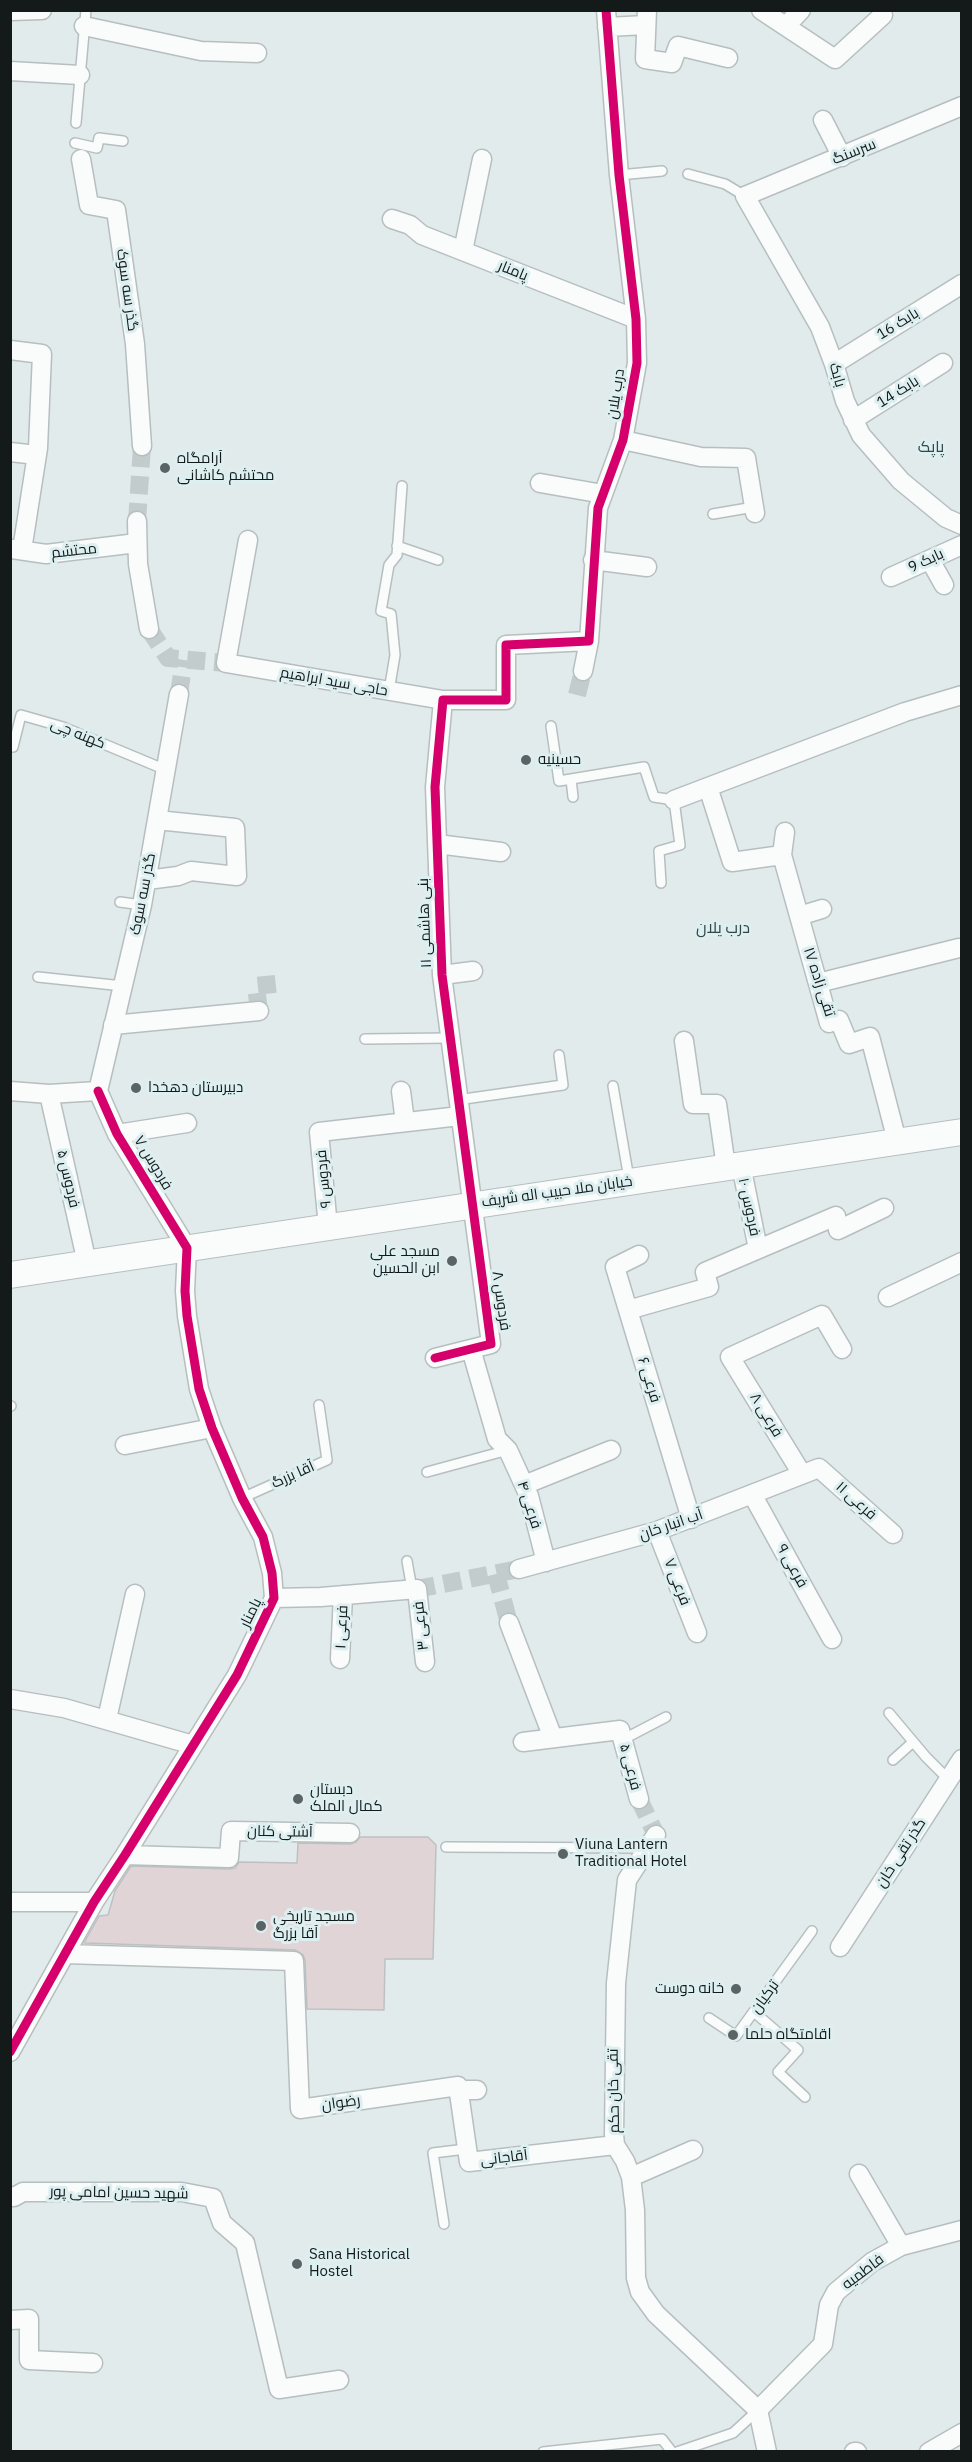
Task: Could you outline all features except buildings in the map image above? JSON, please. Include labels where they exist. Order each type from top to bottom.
[{"type":"main road","name":"خیابان ملا حبیب اله شریف","points":[[10,1275],[962,1131]]},
{"type":"street","points":[[10,10],[42,10]]},
{"type":"street","points":[[761,10],[835,59],[883,15]]},
{"type":"street","points":[[786,26],[801,10]]},
{"type":"street","points":[[85,18],[201,51],[257,53]]},
{"type":"street","points":[[607,19],[646,18],[645,59],[672,63],[678,46],[728,58]]},
{"type":"street","name":"درب یلان","points":[[583,671],[589,641],[595,526],[603,494],[623,440],[636,363],[636,320],[619,175],[607,19]]},
{"type":"street","points":[[10,71],[80,75]]},
{"type":"street","name":"سرسنگ","points":[[745,196],[962,106]]},
{"type":"street","points":[[823,120],[842,157]]},
{"type":"street","name":"گذر سه سوک","points":[[78,151],[89,205],[116,210],[135,344],[142,446]]},
{"type":"street","points":[[463,251],[482,159]]},
{"type":"street","name":"بابک","points":[[745,196],[820,327],[853,420],[870,447],[901,481],[946,518],[962,525]]},
{"type":"street","name":"پامنار","points":[[392,219],[410,225],[422,235],[636,320]]},
{"type":"street","name":"بابک 16","points":[[834,364],[962,284]]},
{"type":"street","points":[[10,350],[42,354],[37,455],[16,550]]},
{"type":"street","name":"بابک 14","points":[[853,420],[943,363]]},
{"type":"street","points":[[623,440],[701,457],[746,458],[754,510]]},
{"type":"street","points":[[10,452],[37,455]]},
{"type":"street","points":[[540,483],[603,494]]},
{"type":"street","points":[[137,521],[141,585],[149,628]]},
{"type":"street","name":"حاجی سید ابراهیم","points":[[248,540],[226,663],[443,700]]},
{"type":"street","name":"محتشم","points":[[16,550],[46,554],[137,543]]},
{"type":"street","name":"بابک 9","points":[[891,577],[962,545]]},
{"type":"street","points":[[593,560],[647,567]]},
{"type":"street","points":[[930,560],[944,585]]},
{"type":"street","points":[[443,700],[506,700],[506,645],[589,641]]},
{"type":"street","name":"گذر سه سوک","points":[[98,1091],[142,905],[179,694]]},
{"type":"street","points":[[674,800],[905,712],[962,695]]},
{"type":"street","name":"بنی هاشمی ۱۱","points":[[443,700],[435,787],[442,975],[472,1205]]},
{"type":"street","points":[[708,787],[732,862],[782,855],[785,832]]},
{"type":"street","points":[[147,880],[178,876],[190,871],[237,876],[235,828],[158,820]]},
{"type":"street","points":[[437,844],[501,852]]},
{"type":"street","name":"تقی زاده ۱۷","points":[[782,855],[830,1023],[839,1020],[849,1044],[870,1037],[897,1141]]},
{"type":"street","points":[[799,916],[822,909]]},
{"type":"street","points":[[818,983],[959,948]]},
{"type":"street","points":[[442,975],[473,971]]},
{"type":"street","points":[[113,1025],[259,1011]]},
{"type":"street","name":"فردوس ۱۰","points":[[684,1041],[693,1104],[717,1104],[758,1249]]},
{"type":"street","points":[[10,1091],[49,1094],[98,1091]]},
{"type":"street","name":"فردوس ۷","points":[[98,1091],[117,1134],[187,1248]]},
{"type":"street","points":[[401,1091],[405,1122],[459,1108]]},
{"type":"street","name":"فردوس ۵","points":[[49,1094],[87,1263]]},
{"type":"street","name":"فردوس ۹","points":[[328,1227],[319,1132],[405,1122]]},
{"type":"street","points":[[117,1134],[187,1123]]},
{"type":"street","name":"فردوس ۸","points":[[435,1358],[492,1344],[472,1205]]},
{"type":"street","points":[[628,1311],[709,1287],[705,1272],[836,1216],[838,1230],[884,1208]]},
{"type":"street","name":"پامنار","points":[[10,2052],[94,1902],[237,1675],[274,1599],[272,1573],[263,1538],[242,1497],[212,1428],[194,1365],[185,1291],[187,1248]]},
{"type":"street","name":"فرعی ۶","points":[[639,1256],[615,1267],[691,1519]]},
{"type":"street","points":[[888,1297],[962,1262]]},
{"type":"street","name":"فرعی ۸","points":[[802,1474],[730,1357],[822,1315],[842,1349]]},
{"type":"street","name":"فرعی ۴","points":[[471,1349],[497,1439],[508,1450],[524,1485],[546,1562]]},
{"type":"street","points":[[125,1445],[212,1428]]},
{"type":"street","points":[[524,1485],[611,1450]]},
{"type":"street","name":"آب انبار خان","points":[[519,1569],[657,1531],[819,1468]]},
{"type":"street","name":"فرعی ۱۱","points":[[819,1468],[893,1534]]},
{"type":"street","name":"فرعی ۹","points":[[752,1494],[832,1639]]},
{"type":"street","name":"فرعی ۷","points":[[657,1531],[696,1633]]},
{"type":"street","points":[[274,1599],[415,1589]]},
{"type":"street","name":"فرعی ۳","points":[[415,1589],[425,1662]]},
{"type":"street","points":[[107,1719],[135,1594]]},
{"type":"street","name":"فرعی ۱","points":[[340,1659],[344,1595]]},
{"type":"street","points":[[509,1623],[553,1738]]},
{"type":"street","points":[[10,1699],[64,1708],[193,1745]]},
{"type":"street","name":"فرعی ۵","points":[[523,1742],[620,1730],[639,1800]]},
{"type":"street","name":"گذر تقی خان","points":[[840,1947],[962,1759]]},
{"type":"street","name":"آشتی کنان","points":[[125,1855],[229,1858],[231,1831],[350,1833]]},
{"type":"street","name":"تقی خان حکم","points":[[651,1842],[627,1880],[616,1983],[614,2041],[615,2145],[631,2177],[635,2210],[636,2278],[640,2292],[656,2314],[758,2410]]},
{"type":"street","points":[[10,1902],[94,1902]]},
{"type":"street","name":"رضوان","points":[[65,1954],[294,1961],[300,2109],[458,2088]]},
{"type":"street","points":[[458,2088],[477,2090]]},
{"type":"street","name":"آقاجانی","points":[[458,2088],[466,2149],[470,2162],[615,2145]]},
{"type":"street","points":[[631,2177],[693,2150]]},
{"type":"street","points":[[859,2174],[902,2246]]},
{"type":"street","name":"شهید حسین امامی پور","points":[[10,2196],[14,2197],[23,2192],[166,2191],[213,2198],[222,2223],[246,2243],[279,2389],[339,2380]]},
{"type":"street","name":"فاطمیه","points":[[758,2410],[823,2344],[829,2305],[836,2292],[872,2262],[902,2246],[962,2230]]},
{"type":"street","points":[[10,2320],[30,2319],[29,2360],[93,2363]]},
{"type":"street","points":[[758,2410],[767,2451]]},
{"type":"street","points":[[929,2451],[962,2433]]},
{"type":"lane","points":[[76,123],[85,18]]},
{"type":"lane","points":[[78,151],[97,148],[99,138],[123,141]]},
{"type":"lane","points":[[619,175],[662,171]]},
{"type":"lane","points":[[688,174],[725,184],[745,196]]},
{"type":"lane","points":[[389,691],[395,655],[391,614],[381,611],[389,565],[397,555],[402,486]]},
{"type":"lane","points":[[713,514],[754,510]]},
{"type":"lane","points":[[397,546],[438,560]]},
{"type":"lane","name":"کهنه چی","points":[[10,747],[13,747],[21,715],[63,728],[166,771]]},
{"type":"lane","points":[[551,726],[559,781],[644,767],[654,796],[674,800],[680,844],[659,851],[661,883]]},
{"type":"lane","points":[[571,779],[573,797]]},
{"type":"lane","points":[[120,902],[142,905]]},
{"type":"lane","points":[[38,977],[123,986]]},
{"type":"lane","points":[[365,1039],[449,1038]]},
{"type":"lane","points":[[459,1108],[562,1085],[559,1055]]},
{"type":"lane","points":[[613,1086],[630,1182]]},
{"type":"lane","name":"آقا بزرگ","points":[[242,1497],[327,1460],[319,1405]]},
{"type":"lane","points":[[427,1472],[508,1450]]},
{"type":"lane","points":[[407,1561],[415,1589]]},
{"type":"lane","points":[[890,1713],[913,1742],[949,1780]]},
{"type":"lane","points":[[622,1740],[666,1717]]},
{"type":"lane","points":[[893,1760],[913,1742]]},
{"type":"lane","points":[[446,1847],[651,1842]]},
{"type":"lane","name":"ترکیان","points":[[709,2018],[736,2036],[812,1930]]},
{"type":"lane","points":[[754,2012],[798,2050],[778,2072],[805,2097]]},
{"type":"lane","points":[[444,2224],[433,2153],[466,2149]]},
{"type":"lane","points":[[677,2451],[733,2433],[758,2410]]},
{"type":"lane","points":[[543,2451],[662,2439],[672,2451]]},
{"type":"tunnel","points":[[137,521],[142,446]]},
{"type":"tunnel","points":[[149,629],[168,658],[226,663]]},
{"type":"tunnel","points":[[179,694],[184,660]]},
{"type":"tunnel","points":[[577,695],[583,671]]},
{"type":"tunnel","points":[[259,1011],[256,986],[284,983]]},
{"type":"tunnel","points":[[417,1589],[519,1569]]},
{"type":"tunnel","points":[[496,1574],[509,1623]]},
{"type":"tunnel","points":[[639,1799],[656,1835]]},
{"type":"cycle path","points":[[435,1358],[491,1344],[442,975],[435,787],[443,700],[506,700],[506,645],[589,641],[598,508],[623,440],[637,363],[636,319],[619,175],[606,10]]},
{"type":"cycle path","points":[[10,2052],[94,1902],[237,1675],[274,1598],[272,1573],[263,1537],[242,1498],[212,1428],[199,1389],[187,1316],[185,1291],[187,1248],[117,1134],[98,1091]]},
{"type":"place","name":"آرامگاه محتشم کاشانی","points":[[165,468]]},
{"type":"place","name":"حسینیه","points":[[526,760]]},
{"type":"place","name":"دبیرستان دهخدا","points":[[136,1088]]},
{"type":"place","name":"مسجد علی ابن الحسین","points":[[452,1261]]},
{"type":"place","name":"دبستان کمال الملک","points":[[298,1799]]},
{"type":"place","name":"Viuna Lantern Traditional Hotel","points":[[563,1854]]},
{"type":"place","name":"مسجد تاریخی آقا بزرگ","points":[[261,1926]]},
{"type":"place","name":"خانه دوست","points":[[736,1989]]},
{"type":"place","name":"اقامتگاه حلما","points":[[733,2035]]},
{"type":"place","name":"Sana Historical Hostel","points":[[297,2264]]},
{"type":"district","name":"پاپک","points":[[931,447]]},
{"type":"district","name":"درب یلان","points":[[723,928]]}]
